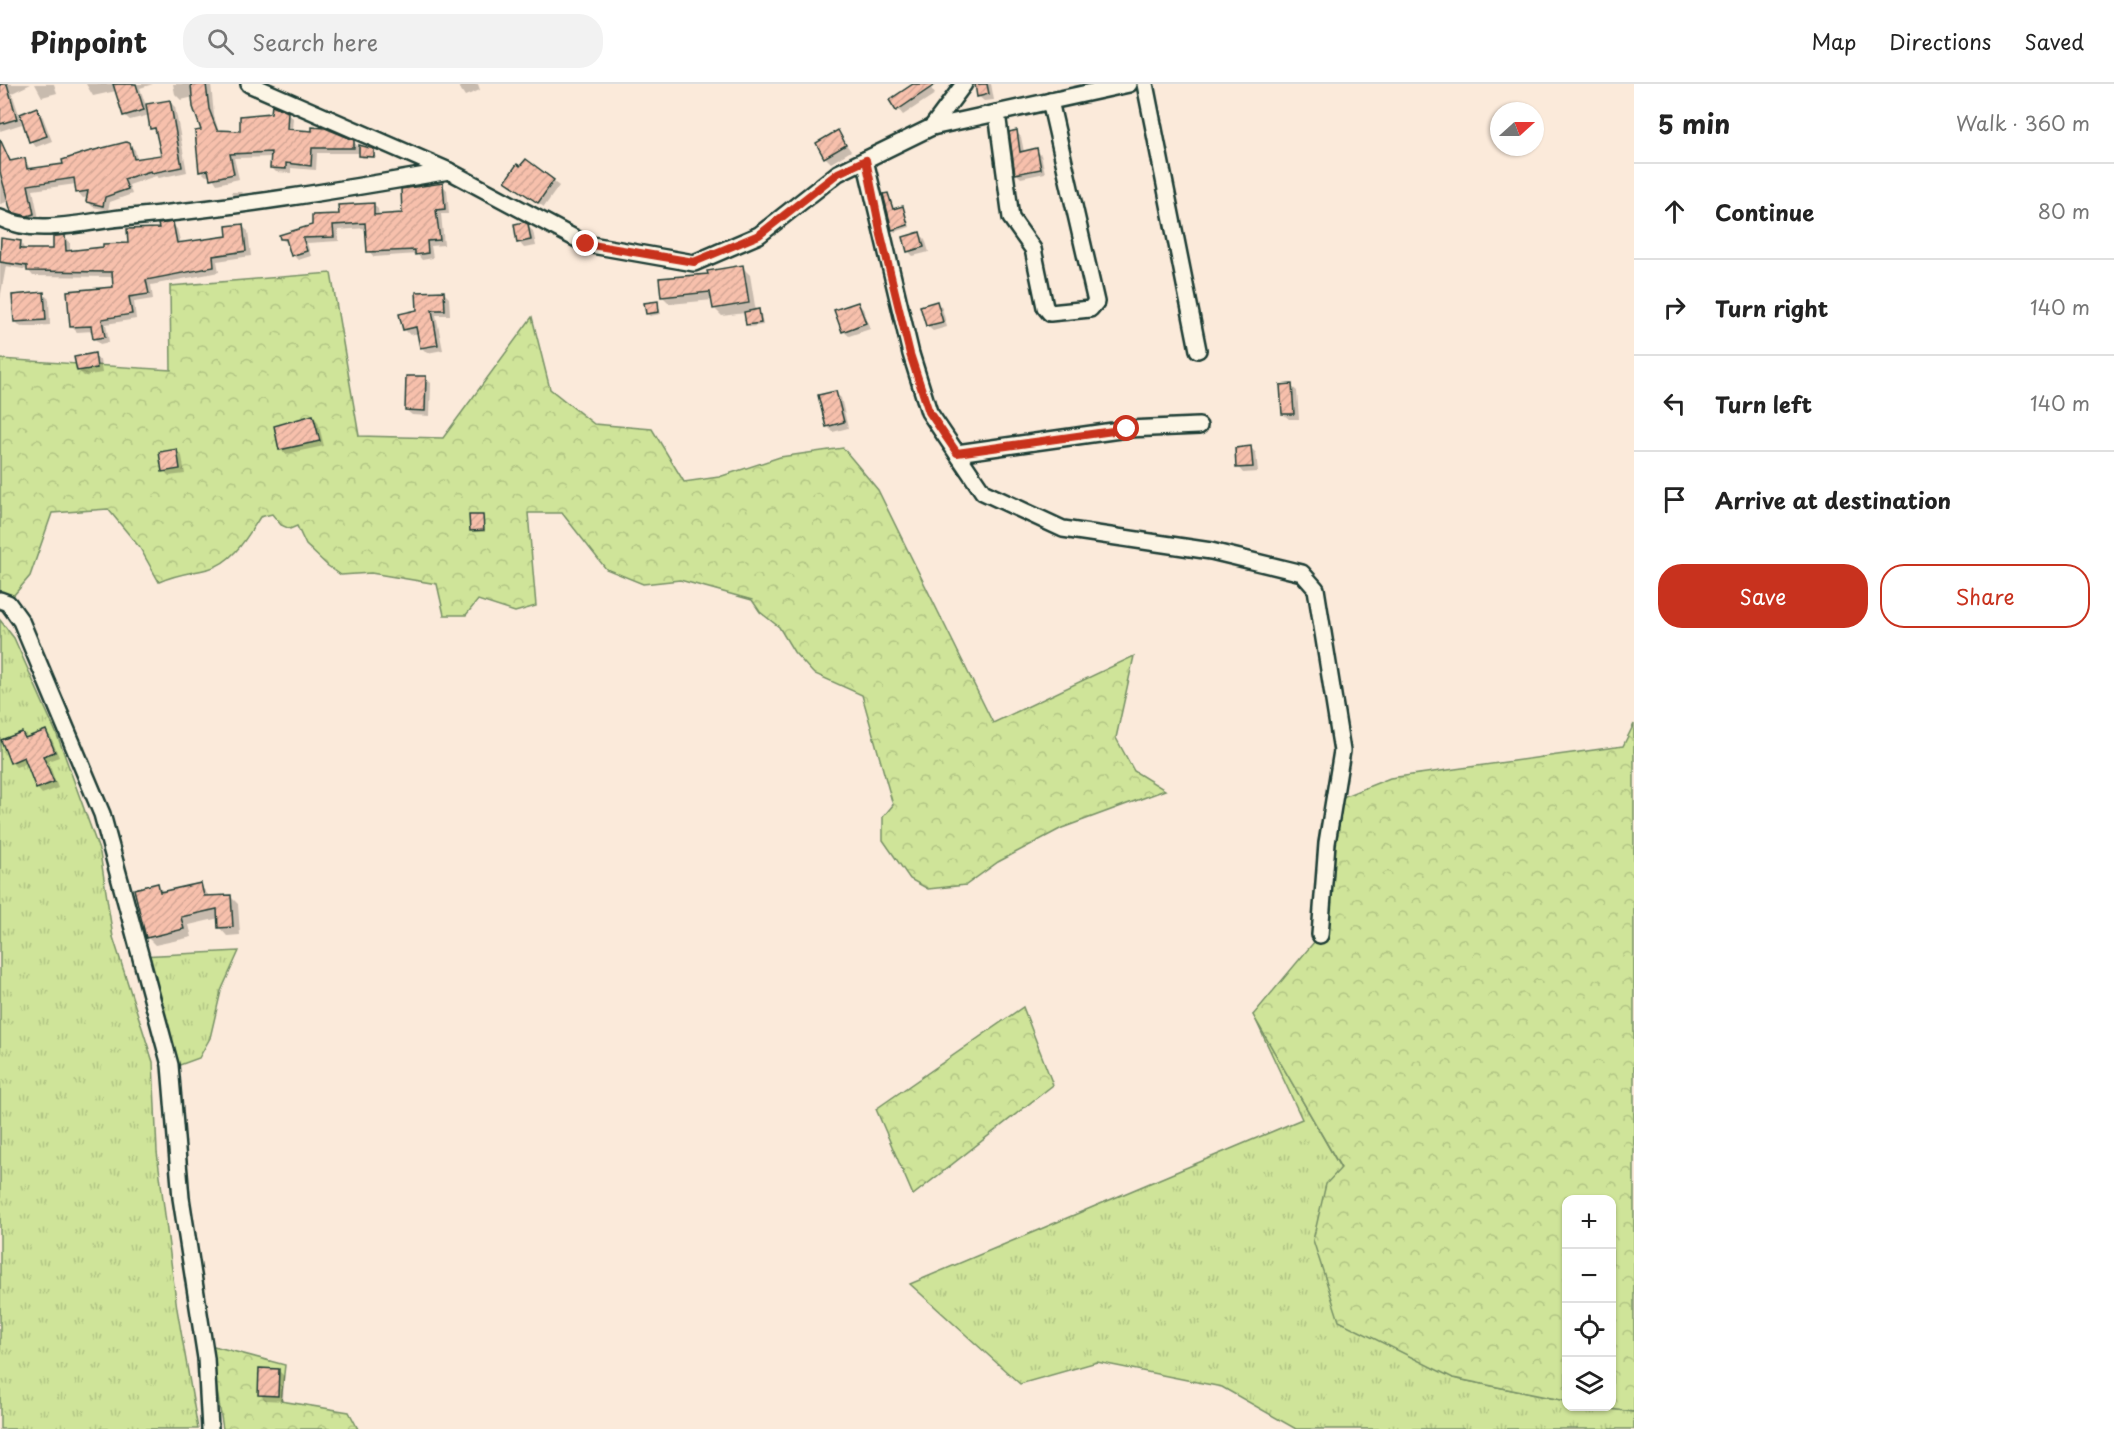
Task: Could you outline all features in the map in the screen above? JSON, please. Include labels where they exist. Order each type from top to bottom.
[{"type":"street","points":[[249,84],[449,171],[586,244],[694,262],[759,235],[838,173],[932,127],[1129,84]]},
{"type":"street","points":[[932,127],[964,84]]},
{"type":"street","points":[[1145,84],[1198,350]]},
{"type":"street","points":[[997,113],[1011,218],[1033,249],[1045,307],[1050,313],[1090,309],[1096,302],[1050,101]]},
{"type":"street","points":[[866,160],[881,235],[910,354],[929,412],[983,492],[1063,530],[1211,551],[1302,573],[1316,589],[1342,751],[1327,843],[1320,935]]},
{"type":"street","points":[[0,218],[12,224],[48,227],[221,209],[449,171]]},
{"type":"street","points":[[957,453],[1127,429],[1199,426]]},
{"type":"street","points":[[0,600],[8,603],[21,621],[102,814],[170,1065],[181,1198],[206,1358],[210,1429]]},
{"type":"green space","points":[[331,273],[359,436],[443,438],[532,317],[550,389],[594,424],[652,429],[684,482],[719,477],[780,457],[843,448],[878,490],[993,723],[1134,656],[1116,738],[1134,771],[1165,790],[1062,828],[998,862],[966,885],[928,889],[910,879],[883,840],[883,817],[893,805],[862,695],[813,673],[794,652],[779,627],[760,612],[752,600],[680,580],[643,584],[606,569],[562,513],[528,513],[536,606],[515,612],[478,600],[466,615],[444,615],[437,584],[371,573],[341,575],[306,545],[297,526],[290,529],[281,525],[272,514],[260,517],[239,548],[217,566],[177,575],[159,582],[140,548],[108,509],[52,513],[30,576],[13,596],[0,591],[0,359],[171,370],[170,286]]},
{"type":"green space","points":[[0,620],[14,638],[58,737],[100,853],[113,937],[153,1062],[157,1152],[177,1309],[198,1429],[0,1429]]},
{"type":"green space","points":[[1634,724],[1634,1412],[1616,1410],[1616,1195],[1562,1195],[1562,1400],[1453,1378],[1339,1321],[1313,1240],[1326,1184],[1341,1168],[1253,1015],[1320,935],[1335,800],[1390,778],[1623,746]]},
{"type":"green space","points":[[239,951],[221,991],[210,1038],[199,1058],[177,1066],[140,956]]},
{"type":"green space","points":[[1023,1007],[1053,1085],[913,1195],[876,1109]]},
{"type":"green space","points":[[1253,1014],[1341,1169],[1453,1378],[1562,1400],[1562,1411],[1616,1410],[1634,1412],[1634,1429],[1296,1429],[1222,1387],[1097,1362],[1020,1384],[910,1284],[1302,1119]]},
{"type":"green space","points":[[210,1345],[285,1365],[281,1401],[349,1412],[358,1429],[223,1429]]},
{"type":"building","points":[[0,84],[7,84],[17,119],[0,124]]},
{"type":"building","points":[[113,84],[136,84],[144,110],[123,116]]},
{"type":"building","points":[[206,84],[209,109],[217,130],[240,131],[240,116],[271,113],[272,105],[288,112],[287,129],[312,131],[312,127],[325,128],[354,140],[354,148],[312,148],[311,166],[286,163],[286,169],[270,168],[271,152],[230,154],[234,174],[210,179],[208,170],[199,172],[195,131],[201,130],[193,107],[191,85]]},
{"type":"building","points":[[913,84],[936,84],[896,111],[889,100]]},
{"type":"building","points":[[975,84],[987,84],[989,94],[977,97]]},
{"type":"building","points":[[170,100],[182,167],[152,173],[151,171],[124,179],[128,189],[105,197],[103,206],[86,202],[88,191],[76,193],[74,178],[28,185],[34,214],[27,216],[11,212],[0,172],[0,139],[10,161],[25,158],[27,169],[63,164],[62,160],[126,142],[130,143],[134,159],[161,155],[155,128],[150,129],[146,104]]},
{"type":"building","points":[[37,107],[47,136],[29,142],[20,114]]},
{"type":"building","points":[[838,130],[846,145],[824,158],[816,143]]},
{"type":"building","points":[[1017,130],[1020,152],[1037,148],[1041,169],[1015,174],[1009,132]]},
{"type":"building","points":[[359,145],[374,149],[374,157],[359,156]]},
{"type":"building","points":[[526,159],[554,180],[538,203],[505,181],[517,164],[520,166]]},
{"type":"building","points":[[443,183],[445,209],[436,210],[440,240],[427,241],[428,253],[415,255],[415,250],[367,252],[365,223],[333,225],[334,237],[303,238],[307,251],[291,256],[286,239],[280,239],[279,235],[312,225],[312,215],[339,214],[338,205],[374,203],[374,215],[402,213],[401,189]]},
{"type":"building","points":[[888,193],[893,209],[903,206],[908,225],[892,230],[883,194]]},
{"type":"building","points":[[173,222],[177,243],[227,236],[226,226],[243,224],[246,251],[213,256],[214,267],[146,280],[149,294],[129,297],[132,314],[102,319],[105,337],[93,339],[91,326],[70,327],[67,291],[113,287],[112,272],[27,271],[27,266],[0,262],[1,238],[21,241],[20,249],[53,249],[53,236],[65,235],[66,251],[103,247],[103,244],[128,243],[127,229],[159,228],[158,224]]},
{"type":"building","points":[[524,222],[528,224],[531,240],[517,243],[514,224]]},
{"type":"building","points":[[920,232],[924,247],[907,252],[903,237]]},
{"type":"building","points":[[743,265],[749,303],[713,309],[710,292],[661,297],[659,278],[708,274],[707,271]]},
{"type":"building","points":[[444,291],[445,310],[432,310],[438,345],[420,348],[416,327],[403,330],[399,314],[417,310],[416,292]]},
{"type":"building","points":[[44,292],[46,320],[14,322],[12,295]]},
{"type":"building","points":[[658,301],[659,312],[646,314],[644,303]]},
{"type":"building","points":[[937,301],[943,322],[926,326],[920,306]]},
{"type":"building","points":[[858,302],[866,323],[842,332],[834,310]]},
{"type":"building","points":[[759,309],[761,323],[746,325],[744,312]]},
{"type":"building","points":[[95,353],[97,368],[77,371],[74,357]]},
{"type":"building","points":[[406,376],[426,376],[425,411],[405,410]]},
{"type":"building","points":[[1292,384],[1294,414],[1282,414],[1280,385]]},
{"type":"building","points":[[836,391],[844,422],[826,427],[818,395]]},
{"type":"building","points":[[313,415],[320,441],[279,450],[274,426]]},
{"type":"building","points":[[1251,446],[1253,467],[1236,468],[1235,448]]},
{"type":"building","points":[[177,449],[180,469],[162,472],[159,452]]},
{"type":"building","points":[[469,515],[483,515],[484,530],[470,531]]},
{"type":"building","points":[[46,730],[55,752],[43,756],[54,782],[36,789],[24,757],[10,763],[1,740],[22,732],[25,738]]},
{"type":"building","points":[[158,883],[160,892],[201,883],[204,896],[231,895],[233,927],[218,928],[217,909],[181,917],[184,929],[146,938],[134,889]]},
{"type":"building","points":[[259,1368],[279,1369],[278,1396],[258,1395]]},
{"type":"route","points":[[586,244],[694,262],[759,235],[838,173],[866,160],[881,235],[910,354],[929,412],[957,453],[1127,429]]}]
